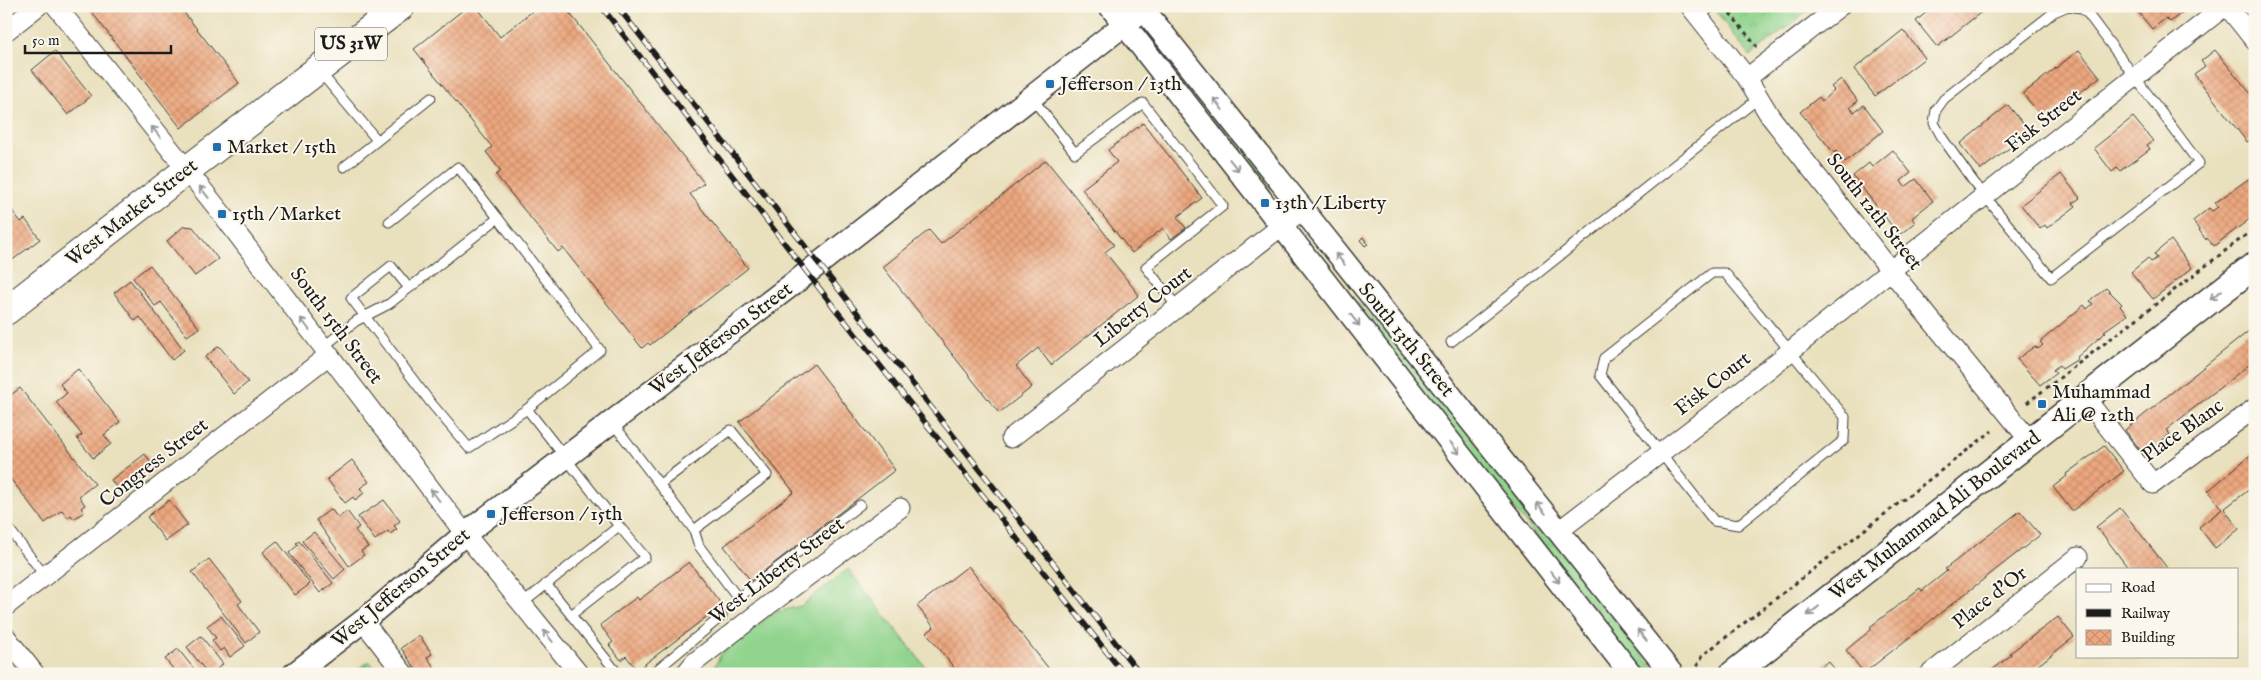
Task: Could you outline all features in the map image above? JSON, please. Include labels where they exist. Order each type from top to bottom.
[{"type":"main road","name":"West Market Street","points":[[6,311],[401,6]]},
{"type":"main road","name":"West Muhammad Ali Boulevard","points":[[1744,671],[2030,441],[2255,265]]},
{"type":"street","points":[[6,31],[38,6]]},
{"type":"street","name":"South 15th Street","points":[[56,6],[187,170],[465,534],[579,674]]},
{"type":"street","name":"South 13th Street","points":[[1110,6],[1631,674]]},
{"type":"street","points":[[1747,78],[1840,6]]},
{"type":"street","points":[[2226,6],[2255,41]]},
{"type":"street","name":"Fisk Street","points":[[1891,271],[2226,6]]},
{"type":"street","name":"South 13th Street","points":[[1144,7],[1302,210],[1560,530],[1672,674]]},
{"type":"street","name":"West Jefferson Street","points":[[294,674],[363,621],[465,534],[798,280],[1124,26],[1144,7]]},
{"type":"street","name":"South 12th Street","points":[[1700,10],[1747,78],[1770,116],[1891,271],[2030,441]]},
{"type":"street","name":"Liberty Court","points":[[1011,438],[1302,210]]},
{"type":"street","name":"Fisk Court","points":[[1560,530],[1891,271]]},
{"type":"street","name":"Congress Street","points":[[6,606],[45,577],[326,351]]},
{"type":"street","name":"Place Blanc","points":[[2085,398],[2153,484],[2255,408]]},
{"type":"street","name":"West Liberty Street","points":[[684,674],[695,662],[771,603],[900,508]]},
{"type":"street","name":"Place d'Or","points":[[1930,674],[2078,557]]},
{"type":"street","points":[[363,621],[404,674]]},
{"type":"street","points":[[6,637],[35,674]]},
{"type":"lane","points":[[2068,6],[2080,8],[2088,14],[2136,77],[2199,163],[2051,278],[1985,195],[1943,138],[1934,123],[1936,110],[1944,99],[2000,53],[2054,12],[2068,6]]},
{"type":"lane","points":[[318,69],[377,140]]},
{"type":"lane","points":[[344,167],[431,98]]},
{"type":"lane","points":[[1032,98],[1076,154],[1143,103],[1223,206],[1146,267],[1178,308]]},
{"type":"lane","points":[[1451,342],[1759,98]]},
{"type":"lane","points":[[389,222],[458,167],[600,350],[527,409],[468,448],[431,404],[351,298],[391,266],[409,288]]},
{"type":"lane","points":[[326,351],[356,321],[389,304],[498,218]]},
{"type":"lane","points":[[1712,273],[1725,273],[1845,417],[1844,440],[1738,525],[1714,521],[1662,452],[1600,375],[1604,358],[1712,273]]},
{"type":"lane","points":[[527,409],[645,557],[571,615]]},
{"type":"lane","points":[[612,422],[694,530],[699,546],[738,598],[860,505]]},
{"type":"lane","points":[[660,484],[731,430],[766,475],[694,530]]},
{"type":"lane","points":[[6,525],[45,577]]},
{"type":"lane","points":[[522,604],[620,526]]},
{"type":"lane","points":[[546,584],[618,674]]},
{"type":"lane","points":[[652,674],[722,616]]},
{"type":"path","points":[[1725,6],[1760,51]]},
{"type":"path","points":[[2027,403],[2255,228]]},
{"type":"path","points":[[1693,674],[1703,655],[1992,431]]},
{"type":"green space","points":[[1712,6],[1814,6],[1750,56]]},
{"type":"green space","points":[[1211,117],[1241,144],[1271,180],[1269,194]]},
{"type":"green space","points":[[1308,242],[1355,301],[1391,333],[1658,674],[1644,674],[1306,243]]},
{"type":"green space","points":[[848,569],[931,674],[711,674],[721,654],[775,612],[801,606]]},
{"type":"green space","points":[[369,661],[379,674],[352,674]]},
{"type":"building","points":[[87,6],[179,6],[239,83],[181,128]]},
{"type":"building","points":[[468,6],[476,6],[500,37],[539,6],[564,6],[704,183],[690,194],[748,268],[650,345],[648,343],[642,348],[563,248],[558,252],[496,175],[501,171],[486,152],[492,147],[414,49]]},
{"type":"building","points":[[1934,6],[1989,6],[1937,47],[1916,21]]},
{"type":"building","points":[[2133,6],[2182,6],[2185,10],[2170,22],[2166,18],[2152,29]]},
{"type":"building","points":[[1903,30],[1925,58],[1875,96],[1854,69]]},
{"type":"building","points":[[2079,50],[2100,77],[2045,120],[2023,94]]},
{"type":"building","points":[[2215,50],[2255,99],[2255,136],[2247,142],[2194,74],[2205,66],[2201,61]]},
{"type":"building","points":[[55,51],[91,96],[68,115],[32,70]]},
{"type":"building","points":[[1841,79],[1858,101],[1850,107],[1854,112],[1864,105],[1883,131],[1845,162],[1836,151],[1834,153],[1800,112],[1819,97],[1822,101],[1834,90],[1831,87]]},
{"type":"building","points":[[2008,105],[2030,132],[1981,170],[1960,144]]},
{"type":"building","points":[[2133,117],[2153,141],[2147,145],[2150,149],[2120,171],[2117,168],[2112,172],[2094,148]]},
{"type":"building","points":[[1143,123],[1202,198],[1177,217],[1186,228],[1171,239],[1163,228],[1132,253],[1082,189],[1117,162],[1108,150]]},
{"type":"building","points":[[1893,150],[1911,173],[1901,181],[1905,187],[1916,179],[1933,201],[1912,218],[1915,223],[1899,235],[1853,176],[1869,163],[1872,167]]},
{"type":"building","points":[[1046,160],[1114,245],[1105,252],[1139,295],[1051,365],[1038,348],[1016,366],[1032,387],[999,413],[883,267],[929,230],[941,244]]},
{"type":"building","points":[[2061,174],[2080,198],[2073,203],[2076,206],[2047,228],[2045,225],[2040,229],[2021,205]]},
{"type":"building","points":[[2255,174],[2255,215],[2214,246],[2207,238],[2206,240],[2193,221],[2209,208],[2212,211],[2218,207],[2215,203]]},
{"type":"building","points":[[6,203],[21,222],[25,219],[40,239],[6,265]]},
{"type":"building","points":[[184,226],[193,227],[218,259],[195,276],[167,241]]},
{"type":"building","points":[[1363,237],[1368,244],[1365,246],[1360,240]]},
{"type":"building","points":[[2171,240],[2192,268],[2153,299],[2131,272],[2148,258],[2151,262],[2157,258],[2154,254]]},
{"type":"building","points":[[150,265],[199,328],[187,336],[161,302],[155,306],[133,278]]},
{"type":"building","points":[[130,280],[184,350],[172,360],[140,317],[135,321],[114,293]]},
{"type":"building","points":[[2106,288],[2122,304],[2120,306],[2127,315],[2104,331],[2106,332],[2077,357],[2078,359],[2062,369],[2059,365],[2053,370],[2056,373],[2040,385],[2017,359],[2035,346],[2038,349],[2043,345],[2040,342],[2084,305],[2087,309],[2093,304],[2090,301]]},
{"type":"building","points":[[2255,326],[2255,360],[2166,430],[2170,434],[2144,455],[2125,430]]},
{"type":"building","points":[[219,346],[248,382],[234,394],[205,357]]},
{"type":"building","points":[[814,364],[895,470],[751,581],[724,546],[794,492],[739,422]]},
{"type":"building","points":[[78,369],[120,422],[104,435],[111,444],[93,458],[77,438],[82,435],[56,402],[67,393],[60,384]]},
{"type":"building","points":[[20,388],[95,484],[79,496],[85,505],[81,508],[84,512],[74,519],[71,515],[68,518],[62,510],[45,523],[6,473],[6,399]]},
{"type":"building","points":[[2104,446],[2124,471],[2072,511],[2053,487],[2067,476],[2066,474]]},
{"type":"building","points":[[2255,451],[2255,485],[2224,509],[2239,529],[2215,548],[2199,527],[2222,509],[2208,491]]},
{"type":"building","points":[[145,454],[156,469],[122,495],[111,480]]},
{"type":"building","points":[[352,460],[369,482],[360,488],[364,493],[355,500],[353,497],[345,503],[327,479]]},
{"type":"building","points":[[169,500],[188,525],[166,541],[147,517]]},
{"type":"building","points":[[384,500],[400,521],[394,526],[397,529],[390,534],[388,531],[375,540],[358,517]]},
{"type":"building","points":[[2120,508],[2167,568],[2128,568],[2096,527]]},
{"type":"building","points":[[331,509],[338,518],[347,511],[359,527],[355,530],[368,547],[361,551],[364,555],[349,566],[316,520]]},
{"type":"building","points":[[2020,511],[2040,535],[1864,673],[1846,650],[1872,629],[1870,627],[1920,588],[1922,591],[1947,571],[1945,569]]},
{"type":"building","points":[[314,532],[345,569],[334,579],[302,541]]},
{"type":"building","points":[[277,541],[310,584],[295,595],[263,552]]},
{"type":"building","points":[[299,541],[333,583],[320,593],[289,553],[298,545],[296,543]]},
{"type":"building","points":[[209,559],[242,601],[238,604],[259,632],[246,643],[192,572]]},
{"type":"building","points":[[689,562],[722,605],[637,670],[626,656],[621,660],[609,645],[613,642],[600,625],[637,597],[639,600]]},
{"type":"building","points":[[968,566],[1053,674],[959,674],[927,633],[934,627],[917,606]]},
{"type":"building","points":[[221,616],[245,646],[230,657],[224,648],[220,651],[212,640],[216,638],[207,626]]},
{"type":"building","points":[[2058,617],[2074,637],[2027,674],[1987,674],[2011,655],[2010,653]]},
{"type":"building","points":[[419,635],[432,654],[427,657],[437,671],[434,674],[419,674],[401,648]]},
{"type":"building","points":[[201,636],[223,664],[211,674],[208,674],[187,647]]},
{"type":"building","points":[[178,649],[198,674],[177,674],[165,659]]},
{"type":"building","points":[[1828,661],[1839,674],[1813,674]]},
{"type":"railway","points":[[601,6],[833,306],[1124,674]]},
{"type":"railway","points":[[617,6],[1140,674]]},
{"type":"place","name":"Jefferson / 13th","points":[[1050,84]]},
{"type":"place","name":"Market / 15th","points":[[217,147]]},
{"type":"place","name":"13th / Liberty","points":[[1265,203]]},
{"type":"place","name":"15th / Market","points":[[222,214]]},
{"type":"place","name":"Muhammad Ali @ 12th","points":[[2042,404]]},
{"type":"place","name":"Jefferson / 15th","points":[[491,514]]}]
